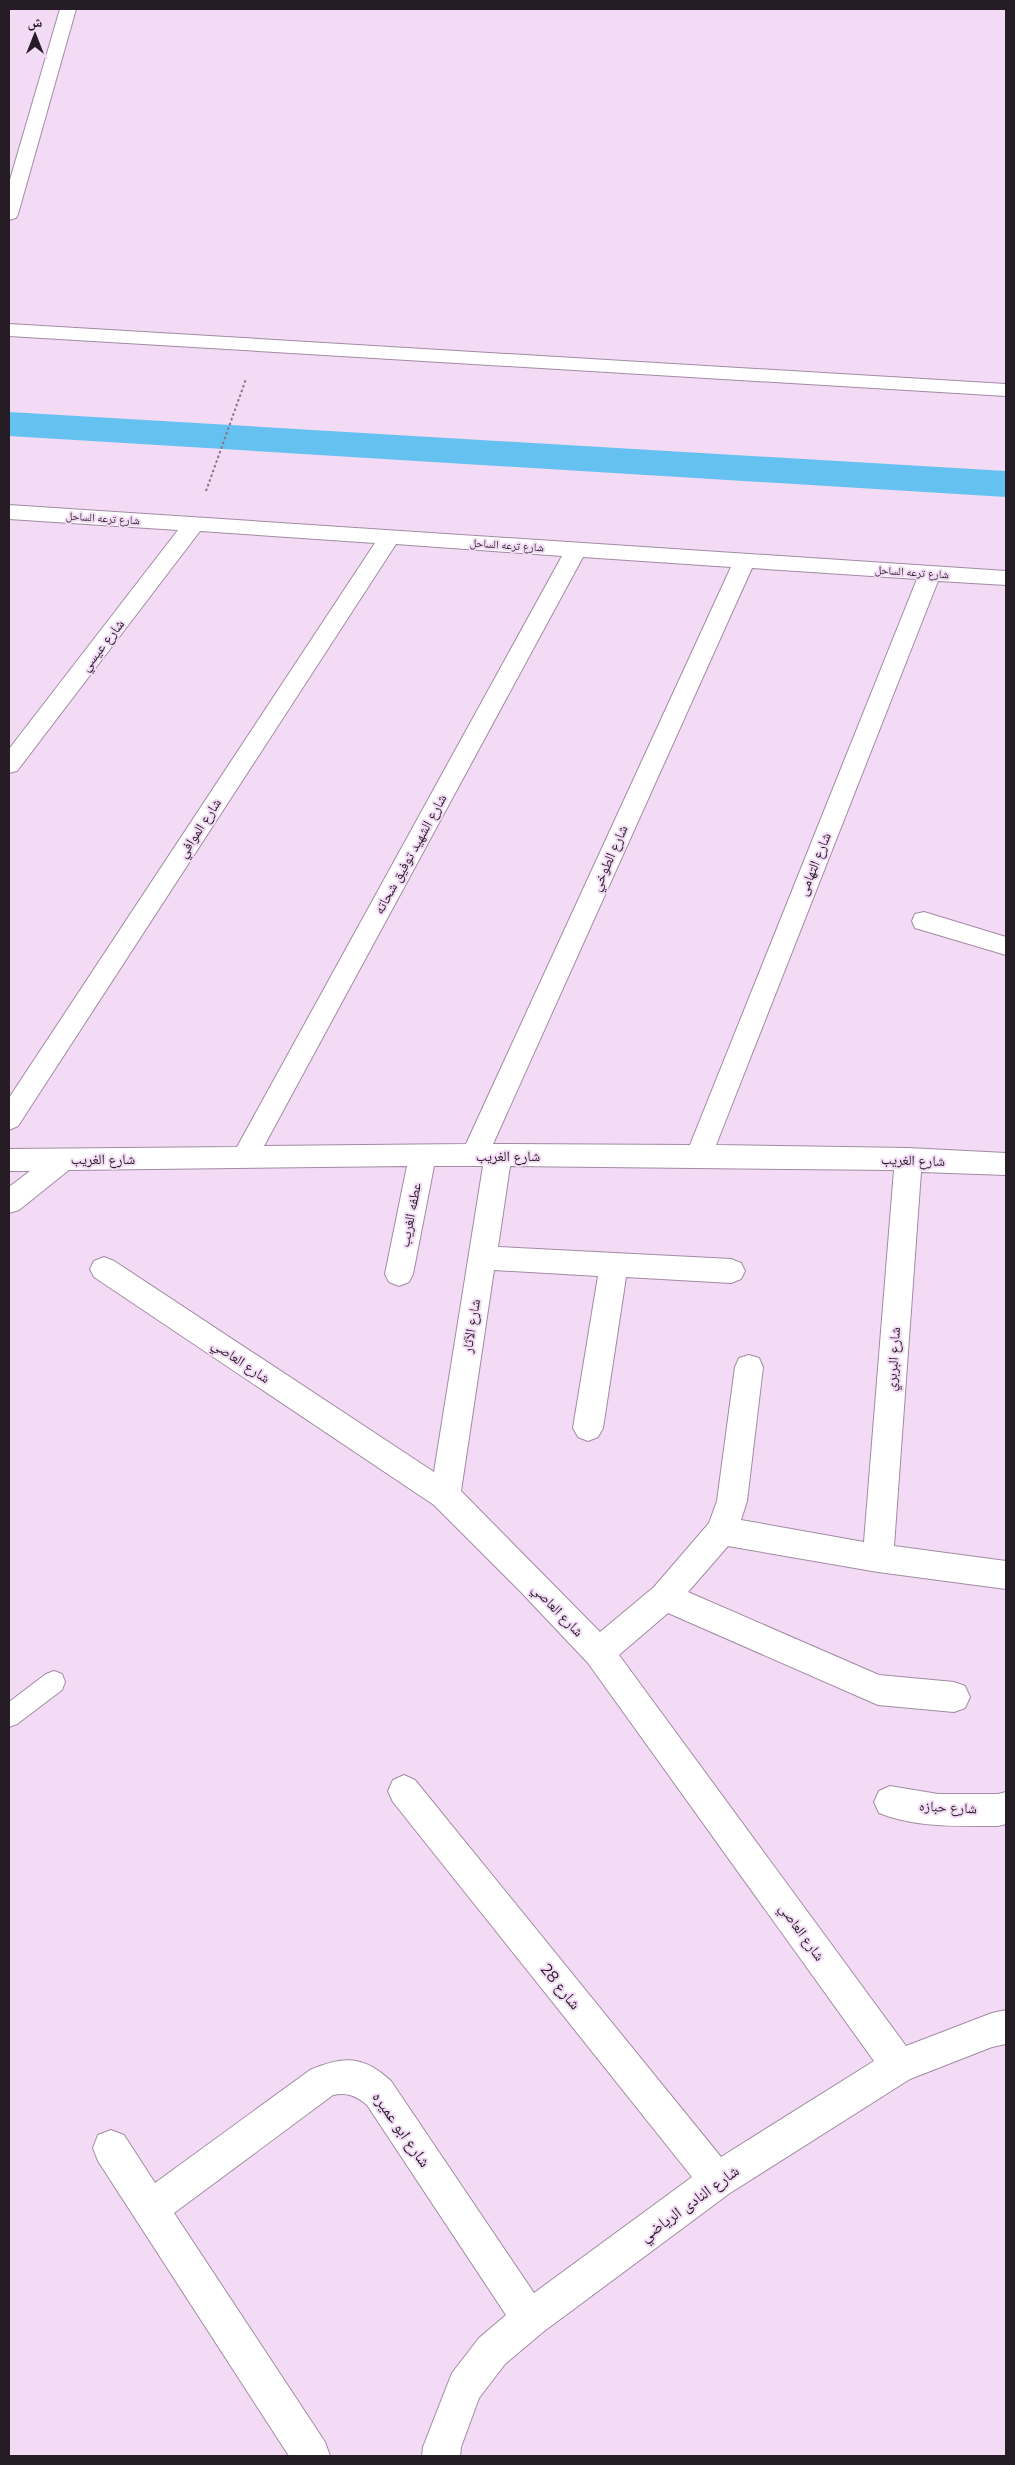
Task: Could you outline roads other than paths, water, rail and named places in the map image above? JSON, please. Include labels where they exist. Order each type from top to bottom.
[{"type":"street","points":[[9,214],[68,9]]},
{"type":"street","points":[[9,330],[1006,390]]},
{"type":"street","points":[[9,532],[17,512]]},
{"type":"street","name":"شارع ترعه الساحل","points":[[17,512],[1006,578]]},
{"type":"street","name":"شارع عيسي","points":[[9,765],[194,524]]},
{"type":"street","name":"شارع الموافي","points":[[9,1119],[390,537]]},
{"type":"street","name":"شارع الشهيد توفيق شحاته","points":[[244,1158],[576,550]]},
{"type":"street","name":"شارع الطوخي","points":[[486,1156],[744,561]]},
{"type":"street","name":"شارع التهامى","points":[[699,1155],[930,573]]},
{"type":"street","points":[[924,922],[1006,946]]},
{"type":"street","name":"شارع الغريب","points":[[9,1160],[699,1155],[908,1159],[1006,1164]]},
{"type":"street","name":"شارع الآثار","points":[[445,1496],[482,1258],[486,1156]]},
{"type":"street","name":"عطفه الغريب","points":[[399,1274],[422,1157]]},
{"type":"street","points":[[9,1202],[64,1159]]},
{"type":"street","name":"شارع البربري","points":[[878,1558],[908,1159]]},
{"type":"street","points":[[482,1258],[731,1271]]},
{"type":"street","points":[[588,1428],[614,1265]]},
{"type":"street","name":"شارع العاصي","points":[[104,1269],[445,1496],[599,1653],[900,2066]]},
{"type":"street","points":[[599,1653],[665,1597],[722,1531],[732,1501],[749,1367]]},
{"type":"street","points":[[722,1531],[878,1558],[1006,1575]]},
{"type":"street","points":[[665,1597],[878,1690],[954,1697]]},
{"type":"street","name":"شارع 28","points":[[404,1791],[717,2180]]},
{"type":"street","name":"شارع حبازه","points":[[890,1802],[938,1810],[998,1810],[1006,1808]]},
{"type":"street","name":"شارع النادى الرياضي","points":[[441,2456],[442,2447],[465,2386],[492,2351],[530,2319],[717,2180],[900,2066],[992,2030],[1006,2027]]},
{"type":"street","name":"شارع ابو عميره","points":[[151,2208],[322,2082],[333,2077],[359,2078],[370,2084],[379,2093],[530,2319]]},
{"type":"street","points":[[111,2148],[311,2456]]},
{"type":"lane","points":[[9,1716],[54,1682]]},
{"type":"waterway","points":[[9,424],[1006,484]]}]
